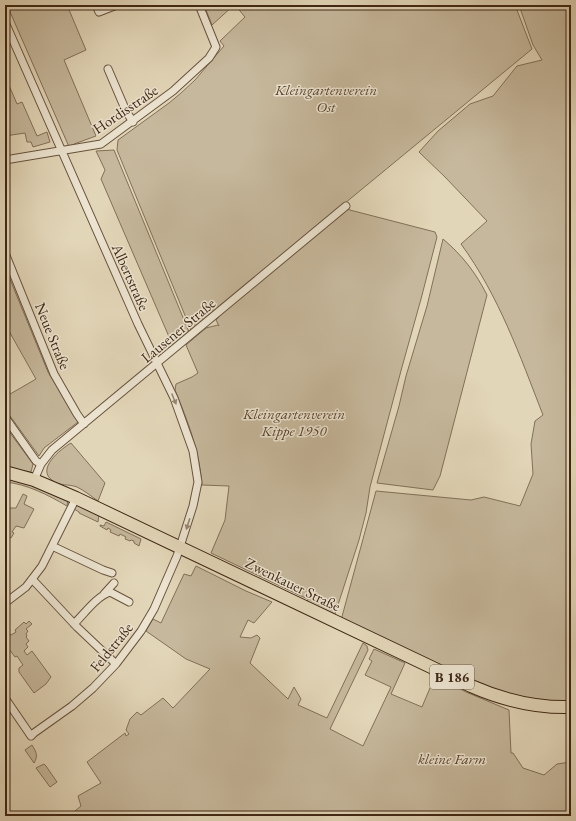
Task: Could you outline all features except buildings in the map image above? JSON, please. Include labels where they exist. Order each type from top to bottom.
[{"type":"main road","name":"Zwenkauer Straße","points":[[5,472],[34,480],[76,498],[477,689],[496,696],[527,704],[571,707]]},
{"type":"street","points":[[96,5],[100,15],[117,5]]},
{"type":"street","name":"Hordisstraße","points":[[5,160],[101,144],[133,122],[177,88],[209,58],[216,47],[199,5]]},
{"type":"street","name":"Albertstraße","points":[[5,22],[154,360],[158,364],[182,419],[193,451],[198,482],[196,498],[180,548]]},
{"type":"street","points":[[108,69],[126,111],[133,122]]},
{"type":"street","name":"Lausener Straße","points":[[34,480],[41,464],[52,450],[158,364],[346,206]]},
{"type":"street","name":"Neue Straße","points":[[5,253],[54,374],[84,424]]},
{"type":"street","points":[[5,417],[36,461],[41,464]]},
{"type":"street","points":[[5,603],[20,592],[42,566],[76,498]]},
{"type":"street","points":[[52,546],[112,573]]},
{"type":"street","name":"Feldstraße","points":[[5,698],[31,736],[72,706],[93,688],[116,664],[150,617],[180,548]]},
{"type":"street","points":[[32,579],[74,624],[116,664]]},
{"type":"street","points":[[74,624],[114,583]]},
{"type":"street","points":[[101,597],[110,592],[129,602]]},
{"type":"green space","points":[[7,5],[67,5],[86,50],[64,60],[96,136],[74,144],[75,149],[70,149]]},
{"type":"green space","points":[[204,5],[234,5],[212,25]]},
{"type":"green space","name":"Kleingartenverein Ost","points":[[235,5],[515,5],[532,49],[191,330],[117,150],[118,140],[169,103],[195,80],[224,46],[220,41],[245,17]]},
{"type":"green space","points":[[519,5],[571,5],[571,703],[527,704],[340,624],[376,491],[471,500],[484,497],[520,506],[533,474],[531,444],[535,421],[543,415],[498,305],[487,284],[461,244],[487,221],[419,152],[438,131],[470,104],[493,96],[517,66],[542,60],[533,45]]},
{"type":"green space","points":[[5,76],[17,104],[22,102],[37,136],[47,132],[50,142],[33,147],[31,142],[27,142],[25,133],[5,136]]},
{"type":"green space","points":[[114,150],[189,332],[173,346],[101,179],[105,170],[96,151]]},
{"type":"green space","name":"Kleingartenverein Kippe 1950","points":[[346,209],[435,232],[437,237],[370,487],[366,513],[359,540],[335,614],[307,602],[308,599],[211,553],[225,520],[229,486],[202,485],[196,448],[175,390],[176,384],[198,373],[186,345],[206,328],[219,326],[216,320],[219,317],[218,315]]},
{"type":"green space","points":[[443,239],[468,265],[487,295],[440,476],[433,490],[377,483],[427,306]]},
{"type":"green space","points":[[5,267],[48,372],[78,422],[44,448],[39,456],[5,409],[5,397],[36,379],[5,324]]},
{"type":"green space","points":[[5,426],[33,464],[31,472],[5,468]]},
{"type":"green space","points":[[71,443],[105,483],[98,501],[77,487],[56,483],[48,476],[48,465],[56,454]]},
{"type":"green space","points":[[5,476],[68,500],[67,506],[45,494],[21,485],[5,482]]},
{"type":"green space","points":[[23,494],[27,496],[24,504],[34,509],[24,528],[16,526],[12,532],[14,533],[11,538],[9,537],[5,545],[5,508],[16,508]]},
{"type":"green space","points":[[78,503],[99,514],[98,522],[74,509]]},
{"type":"green space","points":[[106,522],[141,539],[139,546],[134,543],[134,541],[125,539],[126,537],[120,534],[119,536],[110,532],[111,530],[108,528],[107,530],[100,526],[104,526]]},
{"type":"green space","name":"kleine Farm","points":[[196,566],[272,602],[254,623],[248,620],[240,637],[251,638],[257,635],[260,638],[250,663],[288,699],[294,687],[301,699],[298,705],[327,718],[363,643],[367,646],[368,650],[330,729],[363,746],[391,687],[365,675],[372,661],[369,659],[374,649],[405,663],[391,694],[422,707],[435,676],[466,692],[509,710],[511,753],[513,753],[523,768],[544,775],[557,764],[571,762],[571,816],[79,816],[75,811],[81,806],[78,796],[101,783],[87,762],[125,733],[126,736],[129,734],[126,730],[130,719],[137,712],[141,715],[163,698],[173,708],[210,669],[186,659],[146,631],[153,619],[161,623],[184,574],[191,576]]},
{"type":"green space","points":[[29,621],[32,624],[26,629],[28,631],[26,637],[29,641],[26,644],[28,647],[24,651],[27,655],[32,651],[51,677],[46,684],[34,693],[19,672],[19,668],[23,665],[17,656],[15,657],[9,649],[6,651],[5,650],[8,646],[5,644],[5,640],[7,638],[6,636],[16,632],[15,630],[24,622],[26,624]]},
{"type":"green space","points":[[32,745],[36,754],[34,763],[25,750]]},
{"type":"green space","points":[[44,764],[57,782],[50,787],[36,768]]}]
